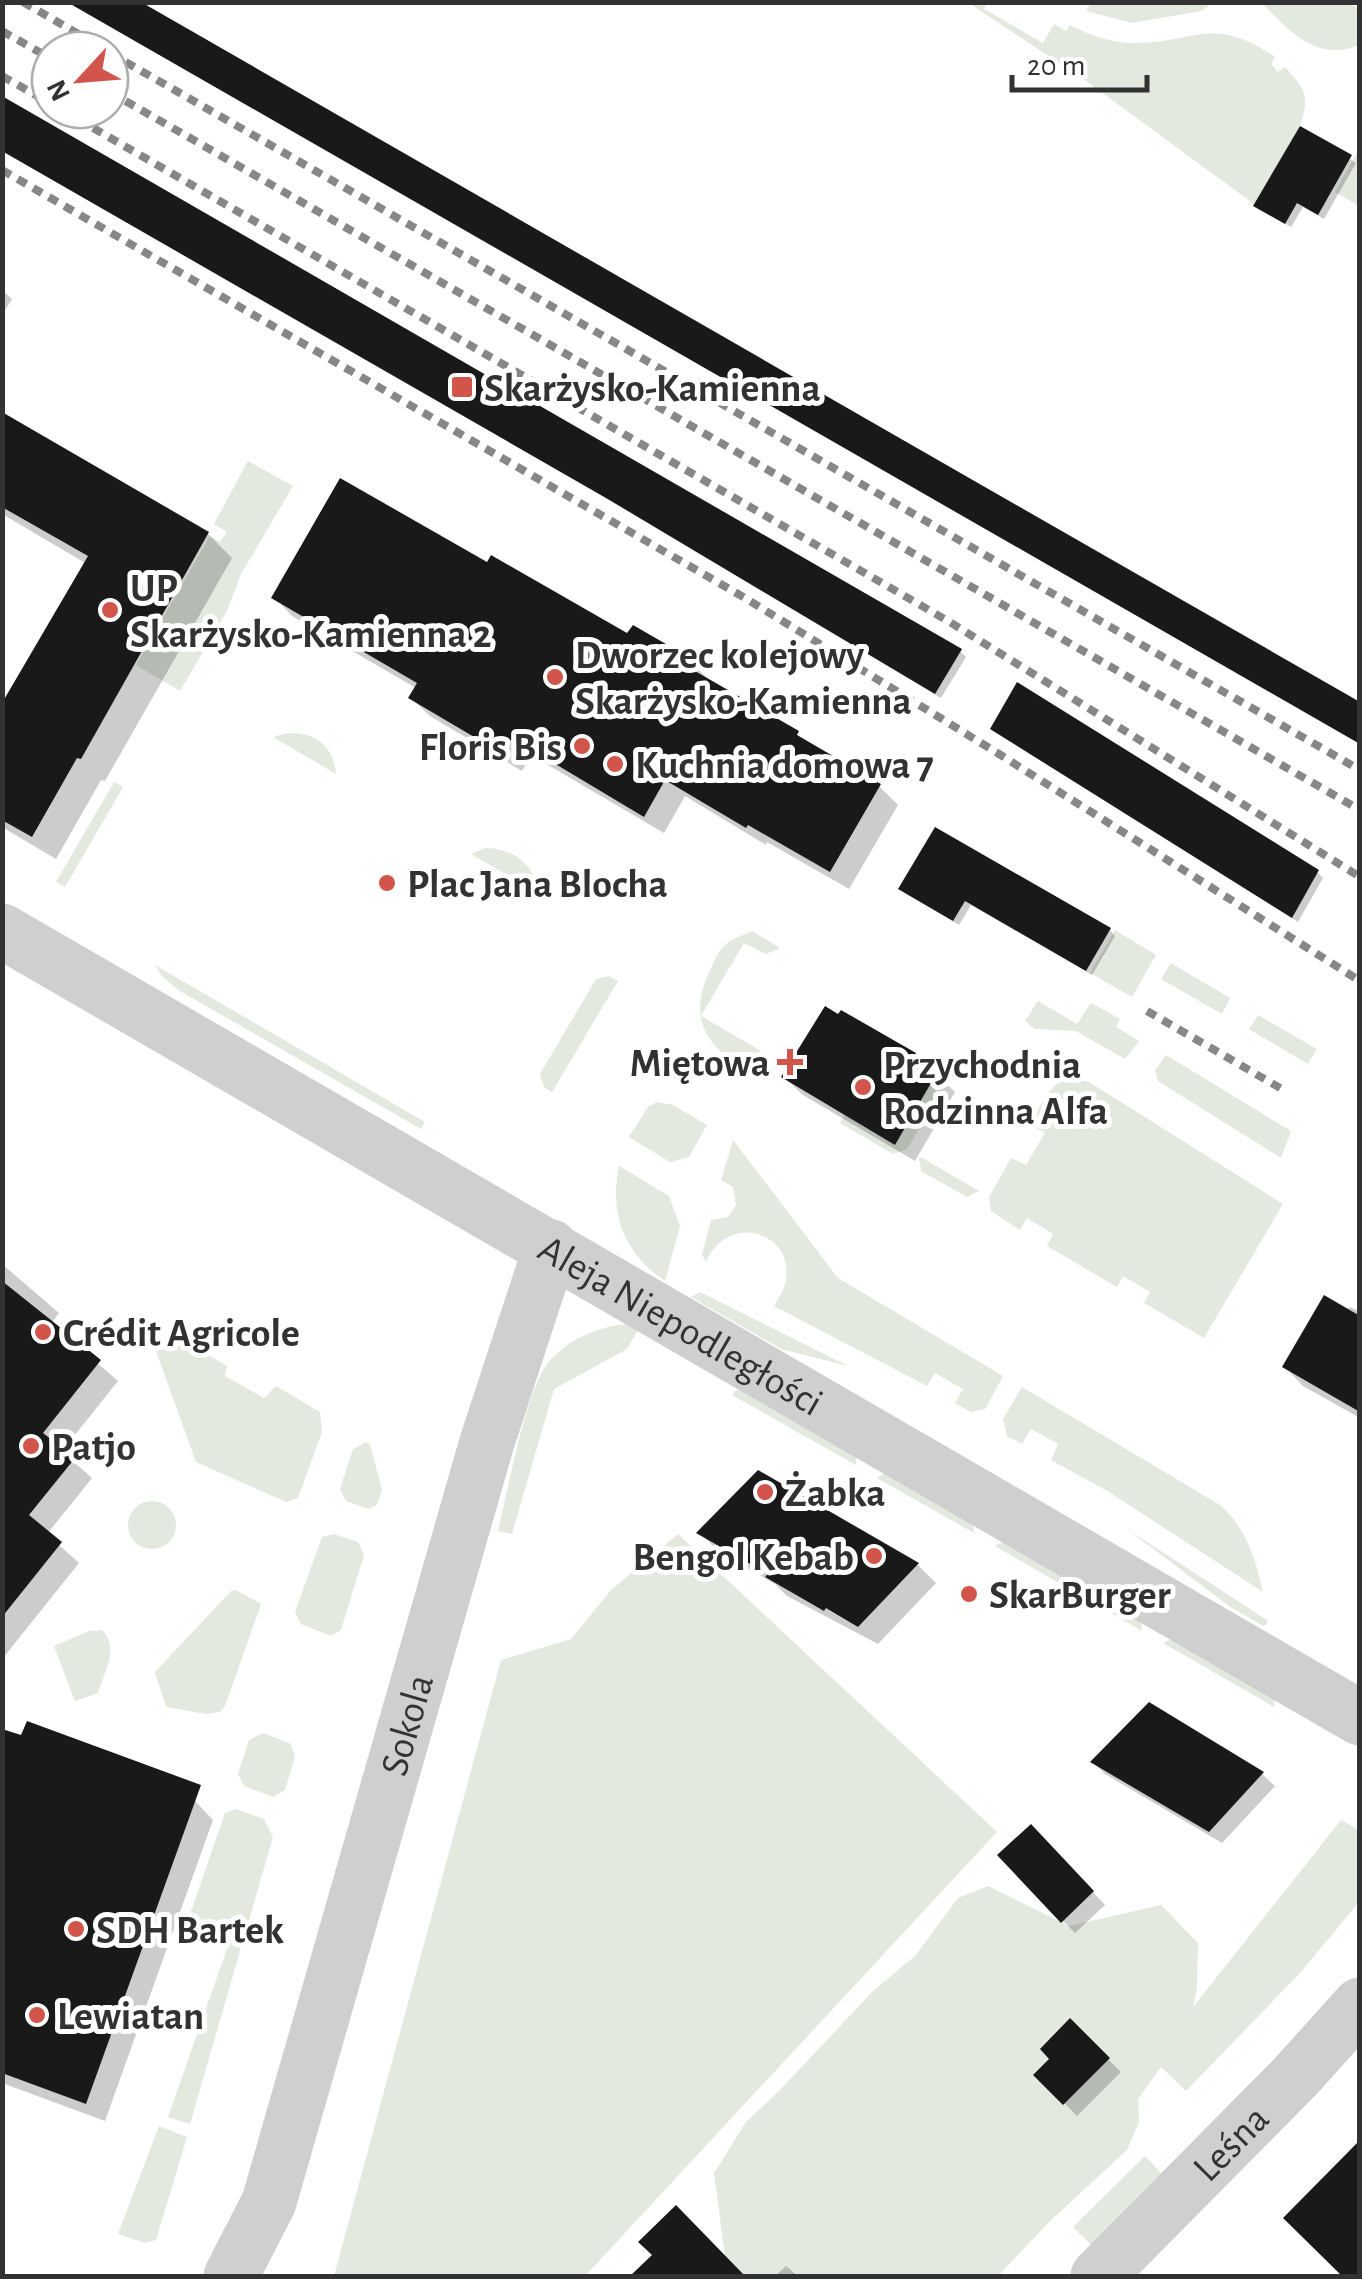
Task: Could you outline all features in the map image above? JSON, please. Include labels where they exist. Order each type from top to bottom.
[{"type":"street","name":"Aleja Niepodległości","points":[[2,932],[1360,1718]]},
{"type":"street","name":"Sokola","points":[[262,2276],[269,2202],[488,1442],[551,1247]]},
{"type":"street","name":"Leśna","points":[[1098,2276],[1296,2077],[1360,2006]]},
{"type":"street","name":"Sokola","points":[[231,2276],[269,2202]]},
{"type":"shaded area","points":[[1091,2],[1212,3],[1202,11],[1132,23],[1086,11]]},
{"type":"shaded area","points":[[969,3],[987,3],[984,9],[1043,43],[1054,24],[1066,31],[1070,25],[1099,37],[1130,43],[1202,34],[1234,37],[1275,57],[1271,64],[1278,72],[1285,67],[1293,76],[1304,94],[1302,119],[1288,150],[1254,204],[1086,81]]},
{"type":"shaded area","points":[[1262,3],[1348,3],[1359,9],[1359,45],[1344,50],[1317,47],[1293,33]]},
{"type":"shaded area","points":[[1359,149],[1359,206],[1335,192]]},
{"type":"shaded area","points":[[248,461],[293,486],[241,574],[227,611],[180,691],[136,665],[210,536],[220,542],[227,532],[214,524]]},
{"type":"shaded area","points":[[288,733],[307,735],[322,743],[332,756],[336,774],[273,737]]},
{"type":"shaded area","points":[[114,782],[123,787],[65,887],[56,882]]},
{"type":"shaded area","points":[[485,848],[504,851],[521,860],[532,874],[537,893],[471,854]]},
{"type":"shaded area","points":[[1115,930],[1156,955],[1132,997],[1090,973]]},
{"type":"shaded area","points":[[752,931],[780,948],[766,954],[744,943],[701,1016],[705,981],[727,944]]},
{"type":"shaded area","points":[[1171,963],[1230,998],[1222,1014],[1161,979]]},
{"type":"shaded area","points":[[155,965],[425,1122],[421,1129],[178,990]]},
{"type":"shaded area","points":[[609,976],[618,981],[552,1092],[544,1087],[540,1074],[596,979]]},
{"type":"shaded area","points":[[1038,1001],[1077,1024],[1091,1003],[1120,1019],[1116,1027],[1139,1041],[1125,1059],[1076,1031],[1035,1029],[1025,1021]]},
{"type":"shaded area","points":[[1258,1015],[1317,1049],[1308,1064],[1249,1029]]},
{"type":"shaded area","points":[[701,1016],[761,1051],[755,1062],[741,1065],[715,1046]]},
{"type":"shaded area","points":[[1166,1055],[1291,1131],[1281,1158],[1158,1081],[1155,1070]]},
{"type":"shaded area","points":[[938,1071],[950,1076],[907,1149],[893,1154],[840,1123],[845,1115],[895,1144]]},
{"type":"shaded area","points":[[1074,1078],[1089,1082],[1283,1204],[1204,1338],[1144,1303],[1150,1292],[1123,1276],[1117,1287],[1047,1246],[1053,1234],[1027,1218],[1020,1230],[991,1211],[989,1197],[1011,1158],[1026,1165],[1045,1133],[1030,1125],[1042,1102],[1058,1084]]},
{"type":"shaded area","points":[[657,1102],[673,1105],[707,1125],[689,1157],[670,1162],[629,1137],[648,1107]]},
{"type":"shaded area","points":[[733,1140],[838,1278],[1003,1376],[985,1409],[971,1412],[955,1403],[963,1389],[935,1373],[927,1386],[774,1306],[784,1287],[786,1266],[772,1241],[759,1234],[729,1236],[716,1246],[706,1262],[702,1255],[711,1220],[728,1217],[736,1205],[733,1187],[721,1180]]},
{"type":"shaded area","points":[[919,1156],[979,1191],[967,1197],[921,1171]]},
{"type":"shaded area","points":[[619,1166],[669,1196],[680,1226],[665,1281],[639,1258],[623,1231],[616,1200]]},
{"type":"shaded area","points":[[700,1292],[848,1366],[781,1349],[691,1297]]},
{"type":"shaded area","points":[[630,1324],[639,1328],[627,1349],[554,1389],[512,1534],[498,1531],[525,1419],[547,1364],[584,1335]]},
{"type":"shaded area","points":[[148,1329],[166,1341],[173,1333],[227,1366],[225,1376],[264,1398],[276,1386],[320,1412],[322,1432],[298,1498],[286,1502],[196,1462]]},
{"type":"shaded area","points":[[1022,1387],[1220,1505],[1249,1545],[1263,1592],[1109,1492],[1051,1460],[1058,1444],[1031,1429],[1022,1444],[1007,1436],[1003,1419]]},
{"type":"shaded area","points":[[745,1388],[856,1452],[856,1465],[732,1395]]},
{"type":"shaded area","points":[[366,1442],[382,1490],[377,1505],[369,1509],[346,1501],[340,1489],[353,1449]]},
{"type":"shaded area","points":[[888,1471],[972,1519],[974,1533],[877,1478]]},
{"type":"shaded area","points":[[152,1501],[169,1508],[176,1525],[169,1542],[152,1549],[135,1542],[128,1525],[135,1508]]},
{"type":"shaded area","points":[[1127,1529],[1267,1620],[1267,1624],[1263,1626],[1229,1606]]},
{"type":"shaded area","points":[[334,1534],[358,1542],[364,1555],[341,1630],[331,1636],[301,1624],[295,1612],[322,1537]]},
{"type":"shaded area","points":[[678,1534],[997,1832],[585,2276],[334,2276],[501,1660],[571,1639],[611,1590]]},
{"type":"shaded area","points":[[1007,1540],[1141,1617],[1142,1631],[995,1546]]},
{"type":"shaded area","points":[[236,1590],[261,1604],[225,1706],[220,1712],[206,1714],[166,1707],[155,1672]]},
{"type":"shaded area","points":[[102,1630],[110,1652],[98,1693],[75,1701],[54,1646],[89,1631]]},
{"type":"shaded area","points":[[1176,1637],[1274,1693],[1274,1707],[1163,1643]]},
{"type":"shaded area","points":[[263,1733],[291,1744],[295,1757],[285,1790],[273,1797],[244,1786],[238,1774],[249,1740]]},
{"type":"shaded area","points":[[236,1809],[264,1819],[273,1837],[190,2124],[168,2117],[229,1943],[189,1928],[187,1923],[225,1813]]},
{"type":"shaded area","points":[[1341,1820],[1359,1830],[1359,1902],[1300,1973],[1186,2091],[1161,2067],[1138,2099],[1139,2122],[1127,2150],[998,2276],[724,2276],[726,2264],[714,2173],[746,2122],[873,1991],[915,1956],[958,1898],[988,1886],[1069,1926],[1161,1905],[1198,1943],[1193,2007]]},
{"type":"shaded area","points":[[159,2126],[187,2137],[156,2240],[145,2243],[118,2234]]},
{"type":"shaded area","points":[[1145,2156],[1167,2179],[1097,2251],[1073,2227]]},
{"type":"building","points":[[67,2],[141,2],[1360,702],[1360,744],[130,38],[130,30],[116,30]]},
{"type":"building","points":[[2,96],[30,112],[30,130],[61,130],[962,649],[935,694],[606,498],[2,151]]},
{"type":"building","points":[[1300,126],[1352,155],[1318,215],[1297,203],[1285,224],[1253,206]]},
{"type":"building","name":"UP Skarżysko-Kamienna 2","points":[[2,412],[209,532],[81,759],[77,758],[32,837],[2,820],[2,703],[88,556],[2,507]]},
{"type":"building","name":"Dworzec kolejowy Skarżysko-Kamienna","points":[[340,478],[487,562],[491,555],[627,633],[633,625],[692,659],[688,667],[881,784],[830,872],[665,780],[644,817],[512,738],[503,754],[408,698],[417,683],[271,598]]},
{"type":"building","points":[[1017,682],[1319,870],[1292,918],[990,729]]},
{"type":"building","points":[[935,827],[1111,928],[1086,971],[965,901],[953,921],[898,889]]},
{"type":"building","name":"Przychodnia Rodzinna Alfa","points":[[825,1006],[838,1014],[841,1010],[916,1053],[914,1057],[938,1071],[895,1145],[781,1077]]},
{"type":"building","name":"Patjo","points":[[2,1281],[101,1360],[43,1433],[75,1458],[29,1515],[62,1542],[2,1617]]},
{"type":"building","points":[[1324,1295],[1360,1316],[1360,1412],[1282,1367]]},
{"type":"building","points":[[758,1470],[919,1563],[858,1627],[765,1577],[768,1574],[696,1533]]},
{"type":"building","points":[[1149,1702],[1264,1772],[1209,1832],[1090,1762]]},
{"type":"building","name":"SDH Bartek","points":[[27,1721],[201,1785],[86,2104],[2,2073],[2,1729],[21,1735]]},
{"type":"building","points":[[1031,1824],[1094,1891],[1061,1923],[997,1855]]},
{"type":"building","points":[[1070,2018],[1110,2058],[1063,2105],[1033,2075],[1049,2059],[1040,2049]]},
{"type":"building","points":[[1360,2140],[1360,2276],[1342,2276],[1283,2218]]},
{"type":"building","points":[[676,2205],[745,2276],[630,2276],[652,2255],[638,2242]]},
{"type":"railway","points":[[23,2],[71,30]]},
{"type":"railway","points":[[2,31],[30,47]]},
{"type":"railway","points":[[130,64],[1360,770]]},
{"type":"railway","points":[[2,76],[30,92]]},
{"type":"railway","points":[[130,103],[1360,810]]},
{"type":"railway","points":[[97,130],[948,621],[1360,877]]},
{"type":"railway","points":[[2,170],[745,598],[1360,981]]},
{"type":"railway","points":[[1147,1011],[1287,1092]]},
{"type":"place","name":"Skarżysko-Kamienna","points":[[462,387]]},
{"type":"place","name":"UP Skarżysko-Kamienna 2","points":[[110,610]]},
{"type":"place","name":"Dworzec kolejowy Skarżysko-Kamienna","points":[[555,677]]},
{"type":"place","name":"Floris Bis","points":[[582,746]]},
{"type":"place","name":"Kuchnia domowa 7","points":[[615,764]]},
{"type":"place","name":"Plac Jana Blocha","points":[[387,883]]},
{"type":"place","name":"Miętowa","points":[[790,1062]]},
{"type":"place","name":"Przychodnia Rodzinna Alfa","points":[[863,1087]]},
{"type":"place","name":"Crédit Agricole","points":[[43,1332]]},
{"type":"place","name":"Patjo","points":[[31,1446]]},
{"type":"place","name":"Żabka","points":[[765,1492]]},
{"type":"place","name":"Bengol Kebab","points":[[874,1556]]},
{"type":"place","name":"SkarBurger","points":[[969,1594]]},
{"type":"place","name":"SDH Bartek","points":[[76,1929]]},
{"type":"place","name":"Lewiatan","points":[[37,2015]]}]
